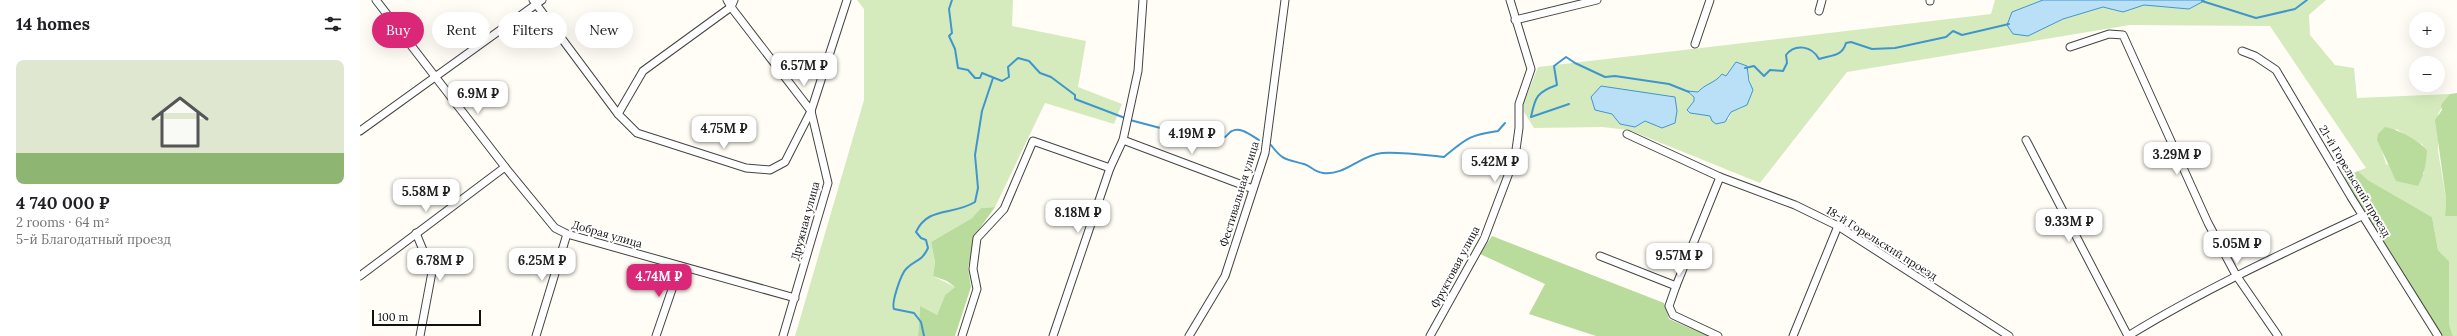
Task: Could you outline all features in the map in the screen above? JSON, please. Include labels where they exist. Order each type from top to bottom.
[{"type":"street","name":"Добрая улица","points":[[376,0],[436,76],[504,167],[555,228],[567,234],[795,298]]},
{"type":"street","points":[[727,0],[732,3],[811,111]]},
{"type":"street","points":[[360,130],[537,1],[618,114],[637,133],[746,168],[770,170],[785,162],[811,111],[847,0]]},
{"type":"street","points":[[1053,336],[1110,168],[1123,140],[1138,71],[1143,0]]},
{"type":"street","name":"Фестивальная улица","points":[[1189,336],[1225,276],[1265,153],[1285,0]]},
{"type":"street","name":"Фруктовая улица","points":[[1430,336],[1484,239],[1515,157],[1519,128],[1519,104],[1532,69],[1515,20],[1510,0]]},
{"type":"street","points":[[1515,20],[1597,0]]},
{"type":"street","points":[[1695,44],[1710,0]]},
{"type":"street","points":[[1819,11],[1822,0]]},
{"type":"street","points":[[618,114],[643,71],[732,3]]},
{"type":"street","points":[[2070,47],[2109,34],[2123,35],[2208,223],[2236,276],[2278,336]]},
{"type":"street","name":"21-й Горельский проезд","points":[[2242,51],[2255,56],[2276,70],[2362,216],[2438,336]]},
{"type":"street","name":"Дружная улица","points":[[784,336],[828,183],[811,111]]},
{"type":"street","name":"18-й Горельский проезд","points":[[1627,134],[1720,177],[1795,204],[1838,226],[2008,336]]},
{"type":"street","points":[[1123,140],[1253,189]]},
{"type":"street","points":[[2026,140],[2128,336],[2173,309],[2236,276],[2362,216]]},
{"type":"street","points":[[962,336],[977,289],[973,269],[978,238],[1004,209],[1033,141],[1110,168]]},
{"type":"street","points":[[360,276],[504,167]]},
{"type":"street","points":[[1718,336],[1673,315],[1669,306],[1720,177]]},
{"type":"street","points":[[1794,336],[1838,226]]},
{"type":"street","points":[[416,233],[432,272],[420,336]]},
{"type":"street","points":[[536,336],[567,234]]},
{"type":"street","points":[[1600,256],[1676,286]]},
{"type":"street","points":[[656,336],[680,266]]},
{"type":"green space","points":[[857,0],[1013,0],[1012,26],[1086,41],[1078,87],[1122,104],[1114,124],[1045,103],[995,207],[981,208],[972,218],[931,242],[935,262],[933,276],[955,287],[945,295],[937,315],[920,307],[918,336],[795,336],[864,100],[864,9]]},
{"type":"green space","points":[[1995,0],[2043,0],[2028,36],[2063,19],[2103,7],[2123,12],[2144,5],[2189,9],[2204,0],[2326,0],[2309,15],[2310,35],[2335,65],[2354,68],[2357,98],[2450,94],[2438,114],[2438,151],[2446,198],[2445,215],[2457,216],[2457,336],[2453,336],[2449,324],[2449,261],[2438,250],[2432,217],[2368,180],[2358,171],[2366,168],[2270,26],[2130,25],[1847,72],[1760,183],[1629,130],[1602,127],[1534,128],[1524,112],[1524,102],[1538,67],[1991,14]],"holes":[[[1747,66],[1751,85],[1742,108],[1731,112],[1729,119],[1690,113],[1687,110],[1694,101],[1694,97],[1687,92],[1698,92],[1714,82],[1722,74],[1726,76]],[[1612,114],[1675,123],[1662,128],[1645,121],[1620,124]],[[2396,129],[2423,145],[2424,174],[2386,164],[2380,144]]]},
{"type":"green space","points":[[2457,93],[2457,216],[2445,216],[2446,198],[2435,120],[2442,110],[2441,105],[2450,94]]},
{"type":"green space","points":[[2385,127],[2396,130],[2408,136],[2420,143],[2427,151],[2422,178],[2418,186],[2396,181],[2377,140],[2378,134]]},
{"type":"green space","points":[[2358,171],[2368,180],[2432,217],[2438,250],[2449,261],[2449,324],[2453,336],[2443,336],[2343,178]]},
{"type":"green space","points":[[995,207],[975,235],[968,268],[971,287],[955,336],[918,336],[920,306],[937,315],[945,295],[955,287],[947,281],[933,276],[935,262],[931,242],[972,218],[981,208]]},
{"type":"green space","points":[[1492,236],[1664,303],[1669,319],[1708,336],[1596,336],[1529,314],[1545,284],[1480,254]]},
{"type":"water","points":[[2043,0],[2204,1],[2189,9],[2144,5],[2123,12],[2103,7],[2063,19],[2028,36],[2013,34],[2007,25],[2012,12]]},
{"type":"water","points":[[1736,62],[1747,66],[1749,81],[1753,90],[1747,105],[1731,112],[1725,122],[1716,124],[1712,121],[1710,116],[1690,113],[1687,110],[1694,101],[1694,97],[1687,91],[1698,92],[1722,74],[1726,76]]},
{"type":"water","points":[[1601,86],[1675,97],[1677,111],[1675,123],[1662,128],[1645,121],[1635,127],[1620,124],[1612,114],[1595,110],[1591,97]]},
{"type":"waterway","points":[[952,0],[949,9],[952,33],[949,36],[955,49],[958,68],[968,70],[975,78],[980,78],[982,73],[1002,81],[1009,77],[1008,67],[1018,58],[1029,61],[1040,73],[1051,77],[1075,95],[1075,99],[1125,118]]},
{"type":"waterway","points":[[2202,1],[2256,18],[2295,9],[2307,0]]},
{"type":"waterway","points":[[1745,68],[1754,66],[1764,76],[1770,70],[1783,71],[1787,63],[1786,55],[1794,49],[1808,49],[1812,51],[1819,59],[1839,53],[1842,51],[1846,43],[1851,42],[1872,49],[1895,48],[1946,37],[1953,31],[1962,35],[2009,24]]},
{"type":"waterway","points":[[1531,117],[1538,96],[1545,90],[1557,85],[1554,66],[1566,57],[1575,63],[1605,77],[1615,76],[1669,84],[1689,92]]},
{"type":"waterway","points":[[924,336],[921,322],[914,313],[894,309],[893,306],[895,295],[899,282],[906,269],[920,259],[928,248],[926,240],[921,238],[916,232],[921,224],[927,218],[941,212],[958,209],[975,202],[978,188],[975,155],[982,111],[993,78]]},
{"type":"waterway","points":[[1531,117],[1569,104]]},
{"type":"waterway","points":[[1130,120],[1164,129],[1170,133],[1182,129],[1197,135],[1225,137],[1231,131],[1239,130],[1246,132],[1259,140]]},
{"type":"waterway","points":[[1271,145],[1285,159],[1306,165],[1323,173],[1331,173],[1346,169],[1367,157],[1382,153],[1406,153],[1444,157],[1468,139],[1480,134],[1498,131],[1505,123]]}]
